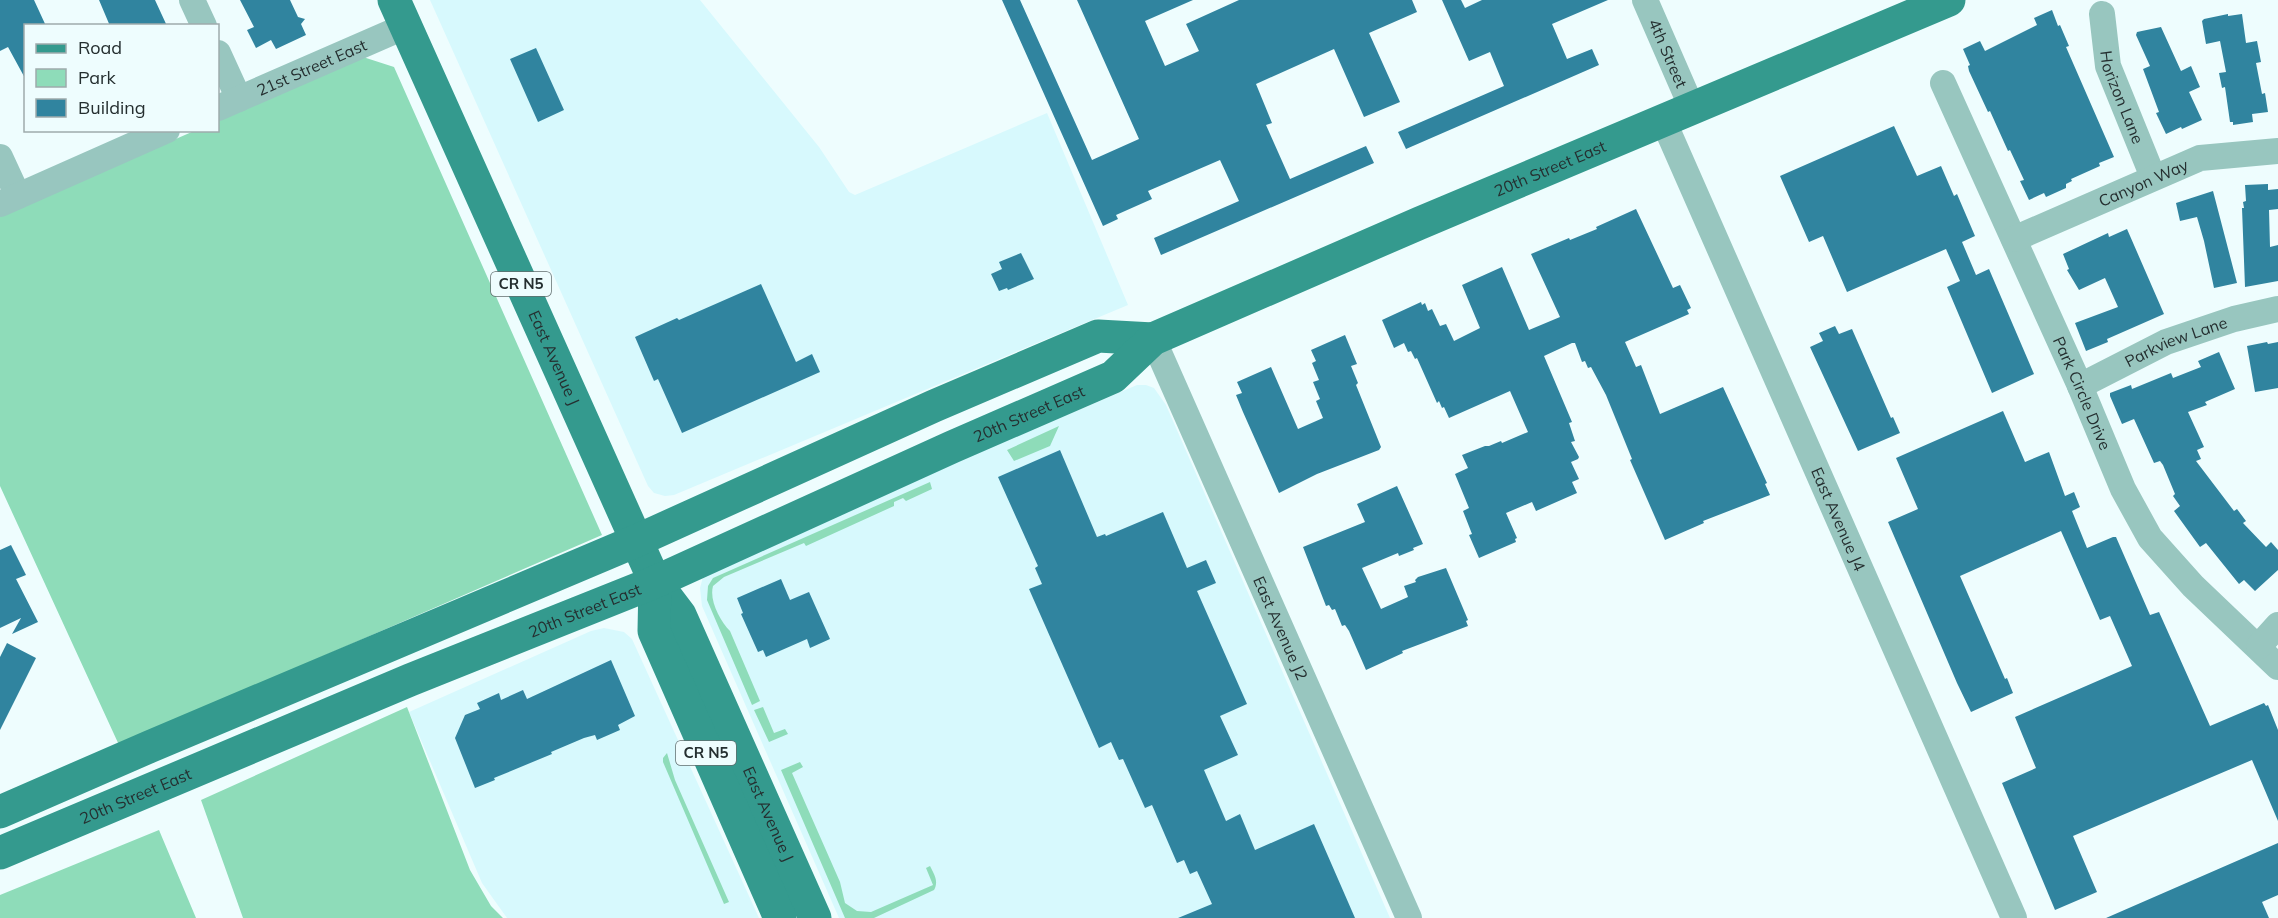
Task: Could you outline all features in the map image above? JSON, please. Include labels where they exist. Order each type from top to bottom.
[{"type":"main road","name":"20th Street East","points":[[0,853],[410,680],[655,582],[1113,376],[1153,339],[1420,222],[1949,0]]},
{"type":"main road","name":"East Avenue J","points":[[400,13],[636,541],[655,582],[680,615],[815,918]]},
{"type":"main road","name":"20th Street East","points":[[0,812],[636,541],[934,406],[1098,336],[1153,339]]},
{"type":"main road","points":[[952,447],[954,429],[962,416],[1041,379],[1050,368],[1056,354]]},
{"type":"main road","name":"East Avenue J","points":[[655,582],[654,631],[780,918]]},
{"type":"main road","points":[[725,796],[756,836],[795,918]]},
{"type":"street","points":[[192,0],[203,24]]},
{"type":"street","name":"4th Street","points":[[1645,0],[1678,114]]},
{"type":"street","name":"21st Street East","points":[[228,104],[400,13]]},
{"type":"street","name":"Horizon Lane","points":[[2102,14],[2108,66],[2153,177]]},
{"type":"street","points":[[219,58],[228,104]]},
{"type":"street","name":"Park Circle Drive","points":[[1943,83],[2080,386],[2123,489],[2150,538],[2193,586],[2259,646],[2278,667]]},
{"type":"street","name":"East Avenue J4","points":[[1678,114],[2014,918]]},
{"type":"street","points":[[0,157],[9,200],[162,132]]},
{"type":"street","name":"Canyon Way","points":[[2013,239],[2200,158],[2278,151]]},
{"type":"street","name":"Parkview Lane","points":[[2080,386],[2166,342],[2234,319],[2278,309]]},
{"type":"street","name":"East Avenue J2","points":[[1153,339],[1409,918]]},
{"type":"street","points":[[2259,646],[2278,625]]},
{"type":"shaded area","points":[[430,0],[700,0],[819,147],[849,192],[855,195],[1047,113],[1128,305],[674,495],[665,496],[654,493],[648,486]]},
{"type":"shaded area","points":[[1137,385],[1154,388],[1166,405],[1390,918],[839,918],[702,606],[700,588],[703,577],[718,564]]},
{"type":"shaded area","points":[[604,628],[624,632],[632,639],[759,918],[507,918],[482,883],[409,712],[591,631]]},
{"type":"green space","points":[[363,57],[394,67],[602,535],[119,745],[0,486],[0,216],[192,132],[219,132],[219,120]]},
{"type":"green space","points":[[1059,426],[1050,446],[1014,461],[1007,450]]},
{"type":"green space","points":[[930,482],[932,489],[906,501],[903,498],[894,502],[894,506],[806,546],[804,543],[724,577],[713,586],[716,610],[730,631],[760,701],[752,705],[707,600],[708,586],[713,578]]},
{"type":"green space","points":[[407,707],[470,870],[491,906],[503,918],[243,918],[201,800]]},
{"type":"green space","points":[[763,707],[774,733],[785,729],[788,734],[769,742],[754,710]]},
{"type":"green space","points":[[667,753],[675,780],[729,902],[724,904],[663,762]]},
{"type":"green space","points":[[800,762],[803,767],[792,773],[840,882],[845,903],[857,911],[871,912],[933,885],[926,868],[930,866],[936,881],[934,890],[874,918],[845,918],[781,770]]},
{"type":"green space","points":[[159,830],[196,918],[0,918],[0,895]]},
{"type":"building","points":[[0,0],[34,0],[45,24],[24,24],[24,76],[8,47],[0,51]]},
{"type":"building","points":[[99,0],[155,0],[166,24],[109,24]]},
{"type":"building","points":[[240,0],[290,0],[298,17],[305,19],[301,24],[306,35],[276,49],[271,40],[256,48],[247,30],[254,27]]},
{"type":"building","points":[[1002,0],[1020,0],[1092,160],[1139,139],[1077,0],[1193,0],[1145,21],[1165,66],[1199,51],[1186,24],[1239,0],[1412,0],[1417,12],[1369,33],[1400,102],[1364,117],[1334,49],[1256,84],[1272,123],[1266,125],[1290,179],[1366,146],[1374,163],[1161,255],[1154,238],[1239,201],[1220,160],[1148,191],[1152,199],[1116,215],[1118,219],[1103,226]]},
{"type":"building","points":[[1442,0],[1461,0],[1465,8],[1482,0],[1608,0],[1552,24],[1567,59],[1592,49],[1599,65],[1406,149],[1398,132],[1504,86],[1490,52],[1469,61]]},
{"type":"building","points":[[2052,10],[2114,157],[2071,179],[2072,181],[2066,184],[2066,188],[2046,197],[2044,193],[2029,200],[2020,181],[2024,180],[1990,111],[1988,112],[1969,71],[1968,66],[1970,65],[1963,49],[1980,41],[1985,51],[2037,25],[2034,18]]},
{"type":"building","points":[[2228,14],[2228,16],[2242,14],[2246,43],[2257,41],[2261,62],[2256,63],[2268,112],[2252,114],[2253,122],[2233,125],[2233,122],[2230,122],[2225,87],[2222,88],[2219,73],[2226,72],[2220,41],[2206,44],[2202,21]]},
{"type":"building","points":[[2161,27],[2181,71],[2191,66],[2200,87],[2189,92],[2202,120],[2166,134],[2156,113],[2159,112],[2143,69],[2150,66],[2136,35],[2137,32]]},
{"type":"building","points":[[536,48],[564,110],[538,122],[510,59]]},
{"type":"building","points":[[1894,126],[1917,176],[1941,166],[1954,196],[1957,194],[1975,236],[1962,242],[1976,275],[1989,269],[2034,374],[1992,393],[1947,287],[1960,281],[1946,249],[1847,292],[1823,236],[1809,242],[1780,176]]},
{"type":"building","points":[[2268,184],[2268,190],[2278,189],[2278,209],[2269,210],[2270,247],[2278,245],[2278,281],[2245,287],[2242,208],[2244,208],[2243,202],[2246,201],[2245,185]]},
{"type":"building","points":[[2213,191],[2237,283],[2214,288],[2197,217],[2180,221],[2176,203]]},
{"type":"building","points":[[1636,209],[1673,288],[1680,285],[1691,308],[1687,310],[1689,314],[1625,342],[1636,367],[1641,365],[1660,414],[1723,387],[1767,483],[1765,484],[1770,495],[1703,521],[1704,523],[1665,540],[1630,460],[1632,459],[1606,395],[1591,367],[1588,368],[1585,361],[1582,362],[1575,343],[1572,343],[1544,356],[1572,422],[1569,423],[1575,441],[1571,442],[1579,457],[1571,462],[1579,479],[1572,482],[1577,493],[1536,511],[1532,502],[1506,513],[1517,538],[1516,542],[1479,558],[1469,535],[1472,534],[1463,511],[1469,508],[1455,474],[1468,468],[1462,455],[1501,441],[1502,443],[1528,432],[1510,391],[1449,418],[1444,407],[1442,408],[1439,401],[1437,403],[1417,358],[1415,359],[1411,351],[1408,352],[1404,343],[1394,348],[1382,320],[1421,302],[1422,305],[1425,303],[1428,311],[1432,309],[1440,326],[1446,324],[1454,341],[1480,328],[1462,285],[1502,267],[1529,330],[1560,317],[1531,254],[1597,229],[1596,227]]},
{"type":"building","points":[[2127,229],[2164,314],[2107,339],[2108,342],[2086,351],[2075,323],[2118,307],[2105,278],[2079,290],[2067,270],[2069,269],[2063,254],[2108,233],[2109,237]]},
{"type":"building","points":[[1021,253],[1034,279],[1008,290],[1007,288],[999,291],[991,274],[1002,269],[999,262]]},
{"type":"building","points":[[761,284],[796,362],[812,354],[820,372],[682,433],[658,379],[654,381],[635,337]]},
{"type":"building","points":[[1835,326],[1839,334],[1852,329],[1891,418],[1893,417],[1900,433],[1858,451],[1810,347],[1823,341],[1819,333]]},
{"type":"building","points":[[1345,335],[1357,364],[1351,366],[1358,383],[1356,385],[1381,447],[1379,450],[1317,474],[1279,493],[1236,395],[1242,393],[1237,382],[1271,367],[1298,429],[1323,418],[1316,401],[1320,399],[1313,382],[1319,380],[1312,363],[1316,361],[1311,350]]},
{"type":"building","points":[[2267,342],[2268,344],[2278,342],[2278,388],[2255,392],[2247,346]]},
{"type":"building","points":[[2219,352],[2235,389],[2205,402],[2207,405],[2188,412],[2204,447],[2197,450],[2201,459],[2196,461],[2234,511],[2237,509],[2246,521],[2243,523],[2266,547],[2271,542],[2278,550],[2278,570],[2255,591],[2244,580],[2239,584],[2206,543],[2200,547],[2174,511],[2180,506],[2173,496],[2175,494],[2163,465],[2160,461],[2154,463],[2134,419],[2122,424],[2110,396],[2110,393],[2131,385],[2132,389],[2171,373],[2173,378],[2201,367],[2198,361]]},
{"type":"building","points":[[2003,411],[2025,462],[2049,452],[2065,496],[2074,492],[2080,507],[2072,511],[2087,548],[2116,537],[2150,615],[2159,612],[2210,726],[2264,703],[2268,705],[2278,730],[2278,821],[2252,760],[2073,836],[2097,892],[2055,910],[2002,783],[2036,768],[2015,717],[2132,666],[2110,616],[2100,620],[2061,531],[1960,576],[2013,693],[1971,712],[1888,522],[1918,509],[1896,458]]},
{"type":"building","points":[[1060,450],[1097,537],[1105,534],[1106,536],[1163,512],[1187,568],[1206,560],[1216,583],[1197,591],[1247,704],[1220,716],[1238,755],[1204,770],[1226,821],[1240,814],[1255,850],[1314,824],[1355,918],[1178,918],[1212,904],[1197,871],[1190,874],[1184,860],[1177,863],[1152,805],[1145,808],[1123,759],[1119,760],[1111,742],[1099,748],[1029,589],[1042,584],[1035,568],[1038,566],[998,477]]},
{"type":"building","points":[[1397,486],[1423,544],[1399,556],[1398,553],[1362,568],[1381,609],[1408,597],[1404,586],[1416,582],[1418,577],[1446,568],[1468,620],[1466,621],[1468,626],[1402,651],[1403,653],[1366,670],[1349,631],[1345,625],[1342,626],[1335,609],[1332,610],[1329,605],[1326,606],[1303,547],[1365,522],[1357,504]]},
{"type":"building","points":[[11,545],[26,575],[16,579],[38,622],[12,634],[21,618],[0,628],[0,550]]},
{"type":"building","points":[[781,579],[790,600],[809,592],[830,639],[810,648],[807,639],[766,657],[763,650],[758,652],[741,614],[743,613],[737,598]]},
{"type":"building","points":[[7,643],[36,658],[0,730],[0,657]]},
{"type":"building","points":[[611,660],[635,716],[618,725],[620,730],[597,740],[595,735],[584,738],[475,788],[455,738],[465,715],[480,709],[477,703],[499,693],[501,700],[523,690],[527,699]]},
{"type":"building","points":[[2278,843],[2278,895],[2262,902],[2269,918],[2106,918]]}]
